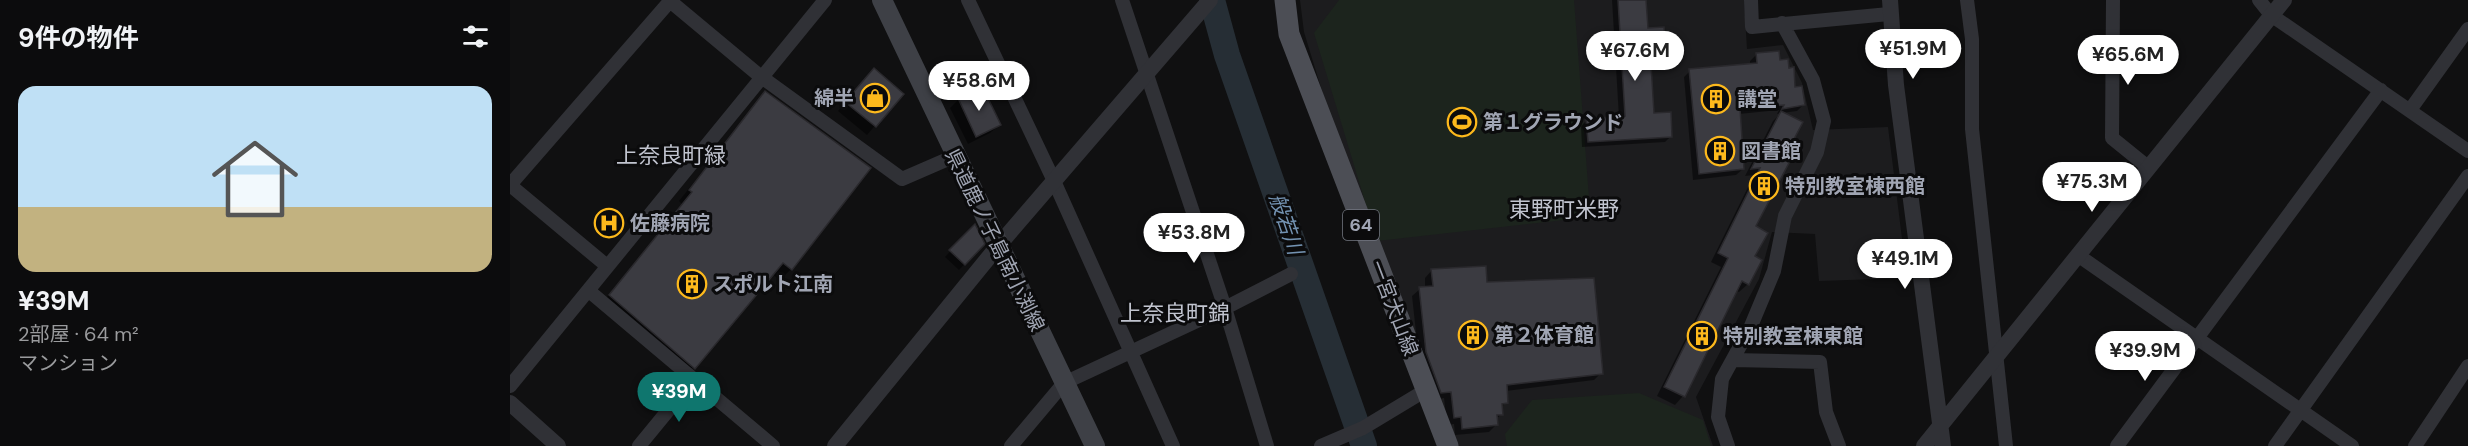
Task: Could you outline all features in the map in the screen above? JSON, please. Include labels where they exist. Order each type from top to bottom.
[{"type":"main road","name":"県道鹿ノ子島南小渕線","points":[[882,0],[1095,446]]},
{"type":"main road","name":"一宮犬山線","points":[[1285,0],[1289,34],[1448,446]]},
{"type":"street","points":[[510,386],[760,76],[825,0]]},
{"type":"street","points":[[968,0],[1054,181],[1129,353],[1173,446]]},
{"type":"street","points":[[1122,0],[1225,308],[1268,446]]},
{"type":"street","points":[[835,446],[998,246],[1210,0]]},
{"type":"street","points":[[1750,0],[1752,27],[1890,7],[1943,446]]},
{"type":"street","points":[[1967,0],[1972,39],[1972,129],[2006,446]]},
{"type":"street","points":[[2113,0],[2112,138],[2149,168]]},
{"type":"street","points":[[2259,0],[2271,15],[2468,151]]},
{"type":"street","points":[[1924,446],[2284,0]]},
{"type":"street","points":[[608,266],[510,185],[670,1],[760,76],[902,179],[955,156]]},
{"type":"street","points":[[1728,446],[1718,417],[1722,379],[1774,271],[1785,216],[1817,152],[1824,121],[1813,80],[1782,23]]},
{"type":"street","points":[[2410,110],[2468,28]]},
{"type":"street","points":[[2117,446],[2382,90]]},
{"type":"street","points":[[2275,446],[2468,176]]},
{"type":"street","points":[[2079,256],[2352,446]]},
{"type":"street","points":[[1011,446],[1064,383],[1225,308],[1291,274]]},
{"type":"street","points":[[588,291],[773,446]]},
{"type":"street","points":[[1733,360],[1820,362],[1826,412],[1839,446]]},
{"type":"street","points":[[2415,446],[2468,366]]},
{"type":"street","points":[[639,446],[694,379]]},
{"type":"street","points":[[1321,446],[1357,431],[1426,390]]},
{"type":"street","points":[[510,403],[558,446]]},
{"type":"shaded area","points":[[1300,0],[1744,0],[1747,49],[1783,45],[1802,83],[1813,130],[1888,127],[1907,278],[1819,281],[1815,234],[1772,232],[1759,279],[1696,397],[1713,446],[1448,446],[1329,114],[1304,32]]},
{"type":"shaded area","name":"第１グラウンド","points":[[1339,0],[1574,0],[1590,211],[1582,218],[1377,241],[1314,33]]},
{"type":"shaded area","points":[[1639,393],[1703,420],[1711,446],[1507,446],[1505,434],[1532,400]]},
{"type":"building","points":[[1618,0],[1646,0],[1648,28],[1664,27],[1666,47],[1650,48],[1654,113],[1671,112],[1672,137],[1588,142],[1586,119],[1625,116]]},
{"type":"building","points":[[1779,51],[1780,60],[1788,59],[1789,68],[1794,67],[1795,87],[1802,86],[1805,105],[1782,109],[1784,105],[1740,108],[1744,169],[1699,174],[1689,69],[1757,63],[1756,53]]},
{"type":"building","name":"綿半","points":[[874,68],[904,94],[876,127],[845,102]]},
{"type":"building","points":[[982,86],[1001,125],[976,137],[958,98]]},
{"type":"building","points":[[765,91],[871,168],[792,270],[783,263],[695,369],[609,295],[692,192],[689,190]]},
{"type":"building","name":"特別教室棟東館","points":[[1781,111],[1803,122],[1784,158],[1790,161],[1756,226],[1768,233],[1755,256],[1762,260],[1749,285],[1742,281],[1685,397],[1664,387],[1728,258],[1718,253],[1760,168],[1751,169]]},
{"type":"building","points":[[975,224],[985,244],[965,265],[949,250]]},
{"type":"building","name":"第２体育館","points":[[1486,266],[1487,282],[1594,278],[1603,374],[1507,385],[1508,403],[1502,404],[1503,415],[1497,415],[1498,425],[1462,429],[1461,417],[1454,418],[1451,392],[1441,393],[1426,352],[1419,287],[1433,286],[1431,269]]},
{"type":"waterway","name":"般若川","points":[[1212,0],[1227,55],[1364,446]]},
{"type":"place","name":"綿半","points":[[875,98]]},
{"type":"place","name":"講堂","points":[[1716,99]]},
{"type":"place","name":"第１グラウンド","points":[[1462,122]]},
{"type":"place","name":"図書館","points":[[1720,151]]},
{"type":"place","name":"特別教室棟西館","points":[[1764,186]]},
{"type":"place","name":"佐藤病院","points":[[609,223]]},
{"type":"place","name":"スポルト江南","points":[[692,284]]},
{"type":"place","name":"第２体育館","points":[[1473,335]]},
{"type":"place","name":"特別教室棟東館","points":[[1702,336]]},
{"type":"district","name":"上奈良町緑","points":[[671,155]]},
{"type":"district","name":"東野町米野","points":[[1564,209]]},
{"type":"district","name":"上奈良町錦","points":[[1175,313]]}]
